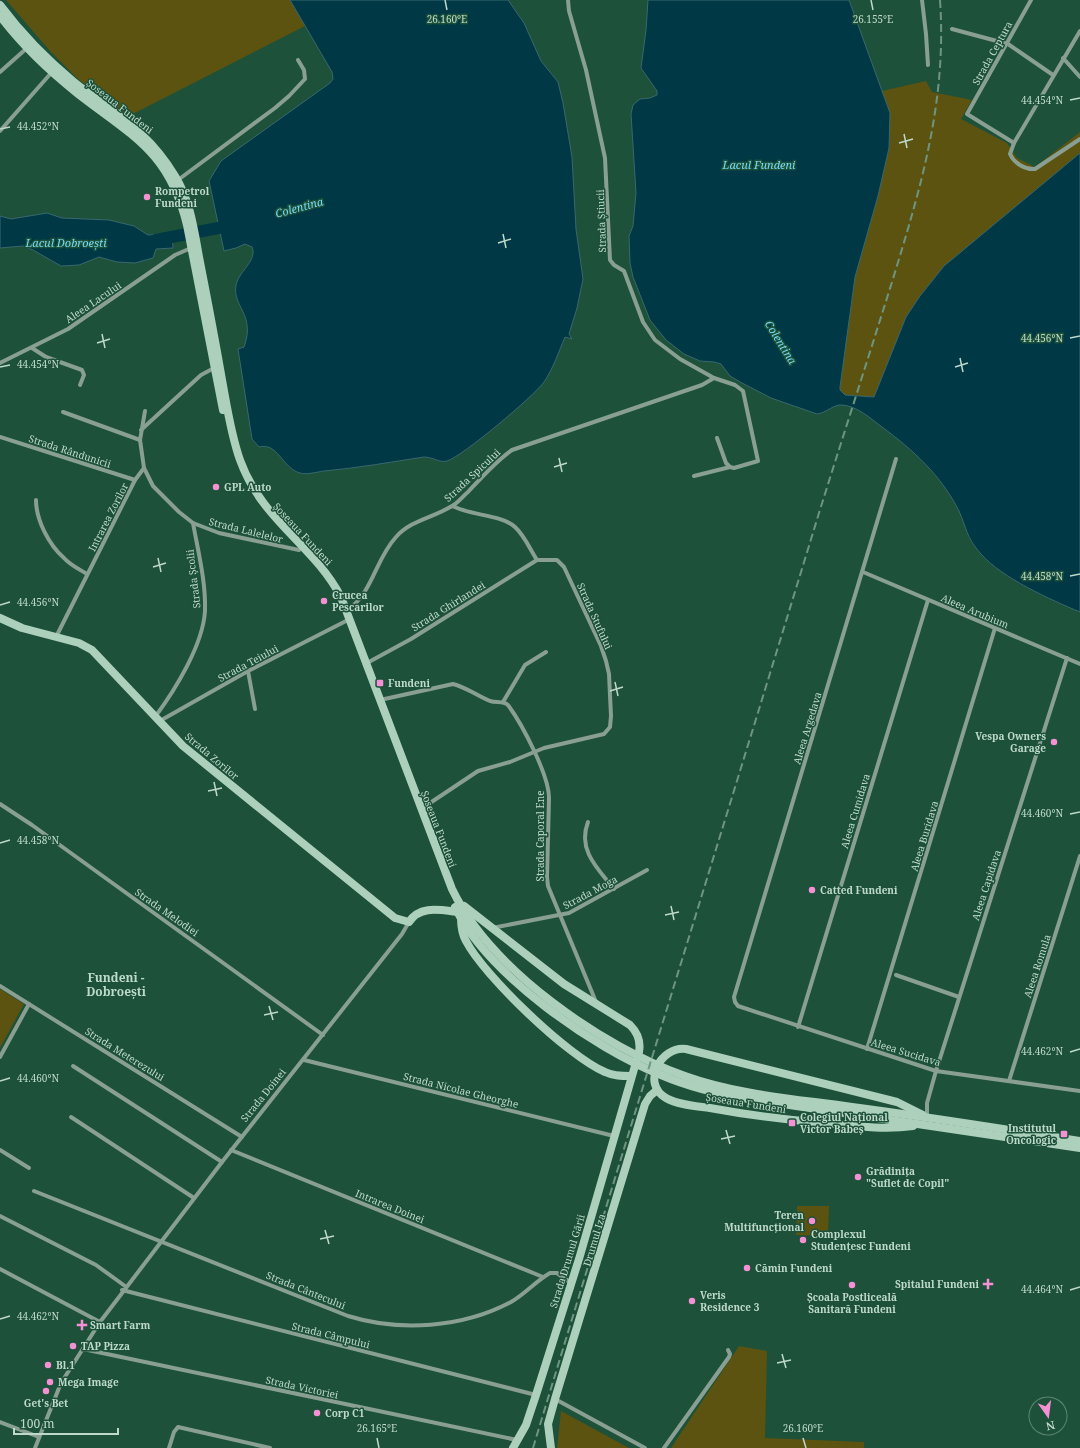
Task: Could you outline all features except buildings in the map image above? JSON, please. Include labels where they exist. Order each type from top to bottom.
[{"type":"main road","name":"Șoseaua Fundeni","points":[[0,5],[32,43],[61,71],[134,126],[150,140],[178,180],[184,200],[217,366],[236,447],[250,483],[266,509],[327,573],[337,588],[348,610],[421,810],[457,900],[478,935]]},
{"type":"main road","name":"Șoseaua Fundeni","points":[[0,16],[27,48],[52,72],[128,130],[145,145],[184,200]]},
{"type":"main road","name":"Șoseaua Fundeni","points":[[217,366],[230,443],[242,476],[263,512],[328,582],[346,621],[434,858],[459,914],[462,932],[471,949],[520,1005],[581,1058],[596,1068],[610,1074],[632,1076]]},
{"type":"main road","name":"Strada Zorilor","points":[[0,618],[22,628],[79,643],[92,650],[156,720],[192,753],[395,918],[409,922]]},
{"type":"main road","points":[[457,900],[490,928],[564,984],[630,1025],[638,1037],[640,1047],[632,1076]]},
{"type":"main road","name":"Strada Doinei","points":[[409,922],[416,914],[424,910],[459,914]]},
{"type":"main road","name":"Șoseaua Fundeni","points":[[459,914],[478,935],[547,998],[615,1044],[665,1068],[686,1076],[729,1088],[909,1119],[1080,1141]]},
{"type":"main road","name":"Șoseaua Fundeni","points":[[926,1121],[897,1102],[686,1049],[673,1049],[664,1055],[655,1077],[654,1084],[657,1090],[662,1095],[673,1101],[759,1116],[869,1128],[895,1128],[926,1121],[1080,1148]]},
{"type":"main road","name":"Strada Drumul Gării","points":[[513,1448],[526,1425],[536,1395],[571,1283],[632,1076]]},
{"type":"main road","name":"Drumul Iza","points":[[551,1448],[548,1424],[555,1399],[645,1104],[650,1096],[657,1090]]},
{"type":"street","name":"Strada Știucii","points":[[568,0],[569,11],[586,70],[605,158],[610,260],[624,272],[642,322],[655,340],[680,359],[714,378],[735,385],[742,391],[759,458],[756,463],[730,467]]},
{"type":"street","points":[[922,0],[928,65]]},
{"type":"street","name":"Strada Ceptura","points":[[1014,143],[967,114],[1008,44],[1029,1]]},
{"type":"street","points":[[952,29],[1008,44],[1053,75]]},
{"type":"street","points":[[1080,31],[1010,150],[1011,157],[1030,170],[1038,168],[1080,139]]},
{"type":"street","points":[[0,72],[27,48]]},
{"type":"street","points":[[1063,58],[1080,77]]},
{"type":"street","points":[[178,180],[289,96],[305,79],[304,70],[298,60]]},
{"type":"street","points":[[0,131],[52,72]]},
{"type":"street","name":"Aleea Lacului","points":[[0,362],[32,348],[68,329],[175,255],[193,247]]},
{"type":"street","points":[[32,348],[46,357],[82,370],[84,375],[80,385]]},
{"type":"street","points":[[141,430],[201,375],[217,366]]},
{"type":"street","name":"Strada Spicului","points":[[348,610],[356,604],[367,590],[390,545],[396,537],[415,523],[453,506],[512,450],[702,385],[714,378]]},
{"type":"street","name":"Strada Lalelelor","points":[[145,411],[140,440],[144,468],[149,480],[158,493],[193,523],[219,534],[299,550]]},
{"type":"street","points":[[63,412],[140,440]]},
{"type":"street","name":"Strada Rândunicii","points":[[0,437],[135,480]]},
{"type":"street","points":[[694,476],[730,467],[726,463],[717,438]]},
{"type":"street","name":"Aleea Argedava","points":[[735,1002],[734,997],[863,572],[896,458]]},
{"type":"street","name":"Intrarea Zorilor","points":[[56,637],[87,574],[117,519],[135,480],[144,468]]},
{"type":"street","points":[[36,500],[37,513],[54,548],[64,559],[87,574]]},
{"type":"street","points":[[453,506],[464,511],[511,524],[519,531],[537,560]]},
{"type":"street","name":"Strada Școlii","points":[[156,720],[189,660],[204,621],[205,606],[193,523]]},
{"type":"street","name":"Strada Stufului","points":[[534,752],[604,734],[610,727],[612,716],[609,674],[606,661],[601,646],[564,567],[562,563],[553,559],[537,560]]},
{"type":"street","name":"Strada Ghirlandei","points":[[367,663],[411,639],[537,560]]},
{"type":"street","name":"Aleea Arubium","points":[[863,572],[1080,664]]},
{"type":"street","name":"Aleea Cumidava","points":[[798,1027],[928,600]]},
{"type":"street","name":"Strada Teiului","points":[[156,720],[346,621]]},
{"type":"street","name":"Aleea Buridava","points":[[867,1049],[995,628]]},
{"type":"street","points":[[380,700],[452,684],[460,686],[492,701],[503,702],[525,665],[546,652]]},
{"type":"street","name":"Aleea Capidava","points":[[926,1121],[927,1103],[936,1071],[1066,658]]},
{"type":"street","points":[[248,671],[255,709]]},
{"type":"street","name":"Strada Caporal Ene","points":[[503,702],[512,710],[534,752],[549,792],[547,877],[559,916],[596,1005]]},
{"type":"street","points":[[421,810],[471,775],[534,752]]},
{"type":"street","name":"Strada Melodiei","points":[[0,804],[32,825],[323,1035]]},
{"type":"street","points":[[588,822],[584,836],[586,851],[614,889]]},
{"type":"street","name":"Aleea Romula","points":[[1009,1081],[1080,856]]},
{"type":"street","name":"Strada Moga","points":[[490,928],[559,916],[583,907],[647,870]]},
{"type":"street","name":"Strada Doinei","points":[[36,1447],[61,1383],[100,1322],[124,1288],[231,1150],[304,1060],[402,934],[409,922]]},
{"type":"street","points":[[896,975],[959,997]]},
{"type":"street","name":"Strada Meterezului","points":[[0,986],[242,1137]]},
{"type":"street","name":"Aleea Sucidava","points":[[735,1002],[738,1006],[798,1027],[936,1071],[1080,1091]]},
{"type":"street","points":[[0,1057],[29,1004]]},
{"type":"street","name":"Strada Nicolae Gheorghe","points":[[304,1060],[614,1136]]},
{"type":"street","points":[[73,1066],[222,1162]]},
{"type":"street","points":[[71,1117],[194,1198]]},
{"type":"street","points":[[0,1150],[29,1168]]},
{"type":"street","name":"Intrarea Doinei","points":[[231,1150],[543,1278]]},
{"type":"street","name":"Strada Cântecului","points":[[34,1191],[348,1316],[395,1326],[446,1322],[488,1311],[511,1302],[543,1278]]},
{"type":"street","points":[[0,1216],[96,1265],[124,1288]]},
{"type":"street","points":[[0,1269],[100,1322]]},
{"type":"street","points":[[543,1278],[550,1273],[557,1273],[571,1283]]},
{"type":"street","name":"Strada Câmpului","points":[[124,1288],[536,1395]]},
{"type":"street","name":"Strada Victoriei","points":[[83,1349],[518,1440]]},
{"type":"street","points":[[664,1448],[729,1357],[730,1354],[728,1350]]},
{"type":"street","points":[[555,1399],[645,1448]]},
{"type":"street","points":[[0,1422],[39,1437]]},
{"type":"street","points":[[169,1448],[174,1432],[178,1427],[270,1448]]},
{"type":"street","points":[[36,1447],[42,1448]]},
{"type":"shaded area","points":[[6,0],[290,0],[305,26],[127,117],[79,80],[50,51]]},
{"type":"shaded area","points":[[926,81],[932,92],[972,100],[961,119],[1007,143],[1017,158],[1035,167],[1080,132],[1080,153],[944,266],[920,296],[906,317],[874,397],[845,395],[840,390],[840,387],[855,277],[878,196],[889,148],[890,113],[882,91]]},
{"type":"shaded area","points":[[0,989],[24,1004],[0,1048]]},
{"type":"shaded area","name":"Teren Multifuncțional","points":[[797,1206],[829,1206],[828,1236],[796,1235]]},
{"type":"shaded area","points":[[739,1346],[767,1351],[765,1438],[864,1442],[864,1448],[671,1448]]},
{"type":"shaded area","points":[[561,1411],[629,1448],[557,1448]]},
{"type":"water","points":[[290,0],[508,0],[524,23],[541,61],[558,82],[572,157],[576,229],[583,279],[577,308],[569,334],[572,339],[565,337],[556,360],[544,382],[527,400],[468,449],[447,461],[424,457],[362,467],[303,474],[289,466],[271,448],[265,446],[259,447],[252,439],[238,349],[244,347],[247,336],[247,326],[246,319],[237,299],[236,285],[250,261],[253,252],[252,247],[245,244],[224,251],[209,181],[221,161],[330,83],[333,79],[332,72]]},
{"type":"water","name":"Lacul Fundeni","points":[[648,0],[849,0],[890,113],[889,148],[878,196],[855,277],[840,387],[840,390],[845,395],[874,397],[906,317],[920,296],[944,266],[1080,153],[1080,612],[1028,588],[1001,572],[990,563],[972,543],[952,498],[935,475],[905,445],[863,413],[848,406],[839,405],[817,414],[771,398],[730,376],[721,364],[700,361],[684,354],[666,340],[650,320],[633,277],[630,263],[629,236],[633,226],[636,193],[631,114],[633,105],[640,99],[650,98],[657,95],[657,91],[641,68]]},
{"type":"water","name":"Lacul Dobroești","points":[[47,213],[62,218],[109,220],[134,226],[148,235],[172,233],[173,248],[156,249],[153,258],[135,263],[117,262],[99,257],[79,265],[61,266],[23,246],[0,248],[0,216],[11,219]]},
{"type":"waterway","name":"Colentina","points":[[156,240],[234,225]]},
{"type":"railway","points":[[533,1448],[819,513],[913,212],[930,143],[936,109],[940,73],[940,0]]},
{"type":"place","name":"Rompetrol Fundeni","points":[[147,197]]},
{"type":"place","name":"GPL Auto","points":[[216,487]]},
{"type":"place","name":"Crucea Pescarilor","points":[[324,601]]},
{"type":"place","name":"Fundeni","points":[[380,683]]},
{"type":"place","name":"Vespa Owners Garage","points":[[1054,742]]},
{"type":"place","name":"Catted Fundeni","points":[[812,890]]},
{"type":"place","name":"Colegiul Național Victor Babeș","points":[[792,1123]]},
{"type":"place","name":"Institutul Oncologic","points":[[1064,1134]]},
{"type":"place","name":"Grădinița \"Suflet de Copil\"","points":[[858,1177]]},
{"type":"place","name":"Teren Multifuncțional","points":[[812,1221]]},
{"type":"place","name":"Complexul Studențesc Fundeni","points":[[803,1240]]},
{"type":"place","name":"Cămin Fundeni","points":[[747,1268]]},
{"type":"place","name":"Spitalul Fundeni","points":[[988,1284]]},
{"type":"place","name":"Școala Postliceală Sanitară Fundeni","points":[[852,1285]]},
{"type":"place","name":"Veris Residence 3","points":[[692,1301]]},
{"type":"place","name":"Smart Farm","points":[[82,1325]]},
{"type":"place","name":"TAP Pizza","points":[[73,1346]]},
{"type":"place","name":"Bl.1","points":[[48,1365]]},
{"type":"place","name":"Mega Image","points":[[50,1382]]},
{"type":"place","name":"Get's Bet","points":[[46,1391]]},
{"type":"place","name":"Corp C1","points":[[317,1413]]},
{"type":"district","name":"Fundeni - Dobroești","points":[[116,984]]}]
